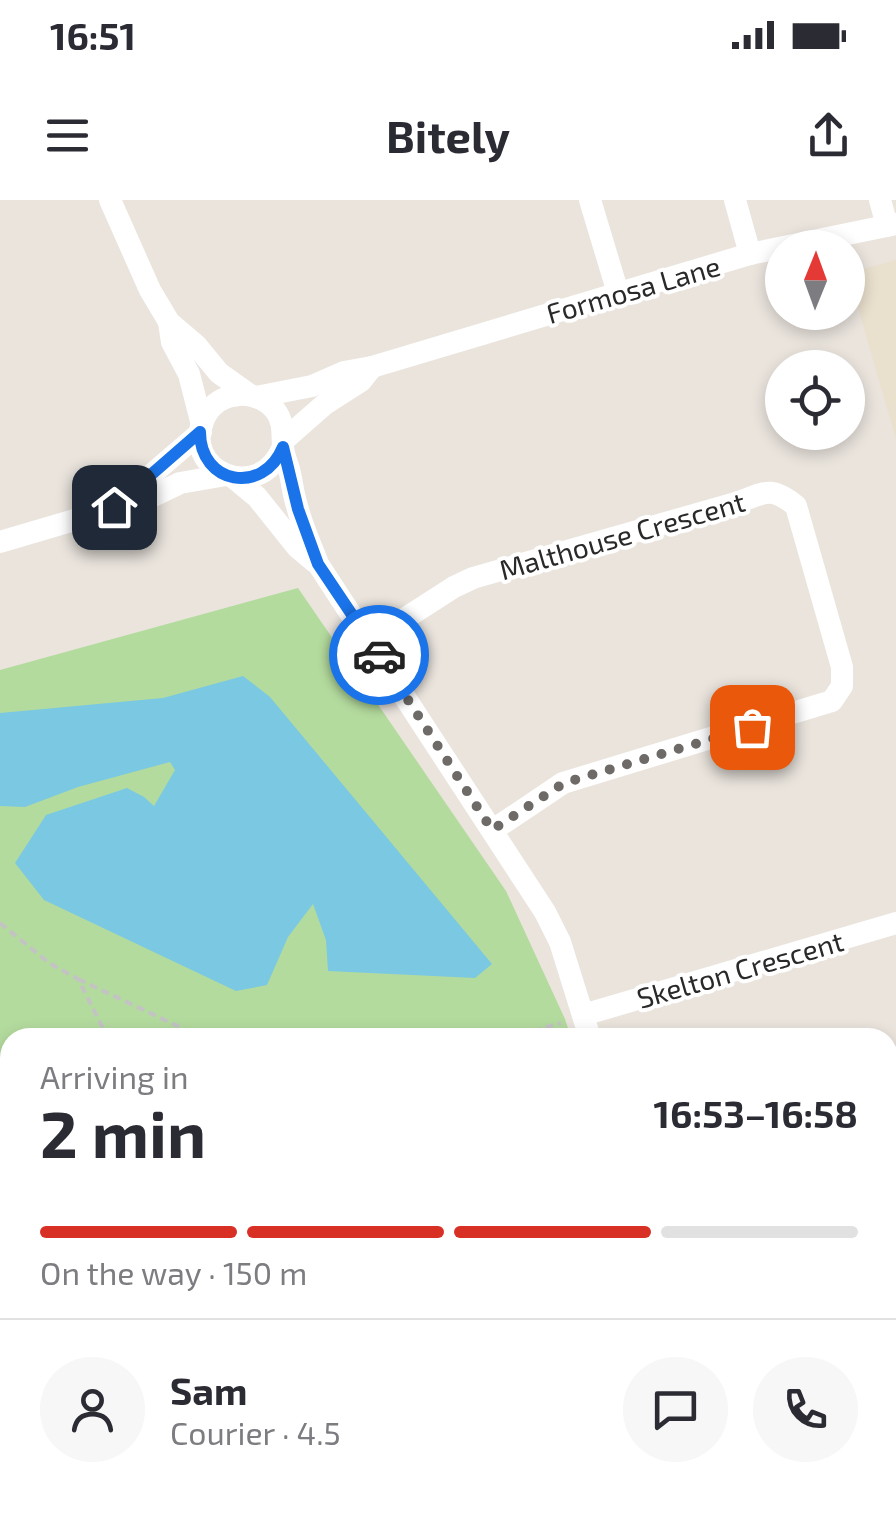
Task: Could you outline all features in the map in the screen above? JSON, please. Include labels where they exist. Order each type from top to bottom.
[{"type":"street","points":[[110,200],[150,290],[169,322],[196,345],[219,373],[278,414],[298,509],[318,564],[545,912],[560,942],[587,1026]]},
{"type":"street","points":[[590,200],[618,293]]},
{"type":"street","points":[[735,200],[750,254]]},
{"type":"street","points":[[880,200],[892,225]]},
{"type":"street","name":"Formosa Lane","points":[[253,396],[312,386],[344,372],[372,367],[750,254],[892,225]]},
{"type":"street","points":[[169,322],[172,342],[189,374],[207,460],[258,498],[297,547],[318,564]]},
{"type":"street","name":"Formosa Lane","points":[[283,444],[325,404],[361,381],[372,367]]},
{"type":"street","points":[[114,507],[201,428],[209,410],[219,402],[230,396],[253,396]]},
{"type":"street","points":[[0,542],[150,498],[180,483],[255,476],[272,466],[283,444]]},
{"type":"street","name":"Malthouse Crescent","points":[[370,641],[474,578],[763,492],[782,494],[796,506],[842,667],[842,686],[832,701],[564,783],[492,830]]},
{"type":"street","name":"Skelton Crescent","points":[[587,1026],[896,924]]},
{"type":"path","points":[[0,924],[49,963],[182,1028]]},
{"type":"path","points":[[78,978],[103,1028]]},
{"type":"path","points":[[548,1028],[587,1026]]},
{"type":"shaded area","points":[[896,260],[896,439],[864,330],[865,268]]},
{"type":"green space","points":[[298,588],[506,891],[568,1028],[0,1028],[0,670]]},
{"type":"water","points":[[243,676],[270,697],[492,964],[475,978],[328,971],[326,940],[313,904],[288,937],[267,985],[236,991],[44,900],[15,863],[46,815],[127,788],[154,806],[175,770],[170,762],[78,787],[25,807],[0,806],[0,713],[163,698]]},
{"type":"way so far","points":[[379,655],[492,830],[564,783],[752,727]]},
{"type":"route","points":[[114,507],[200,432],[207,460],[219,472],[234,478],[264,472],[283,447],[298,509],[318,564],[379,655]]}]
